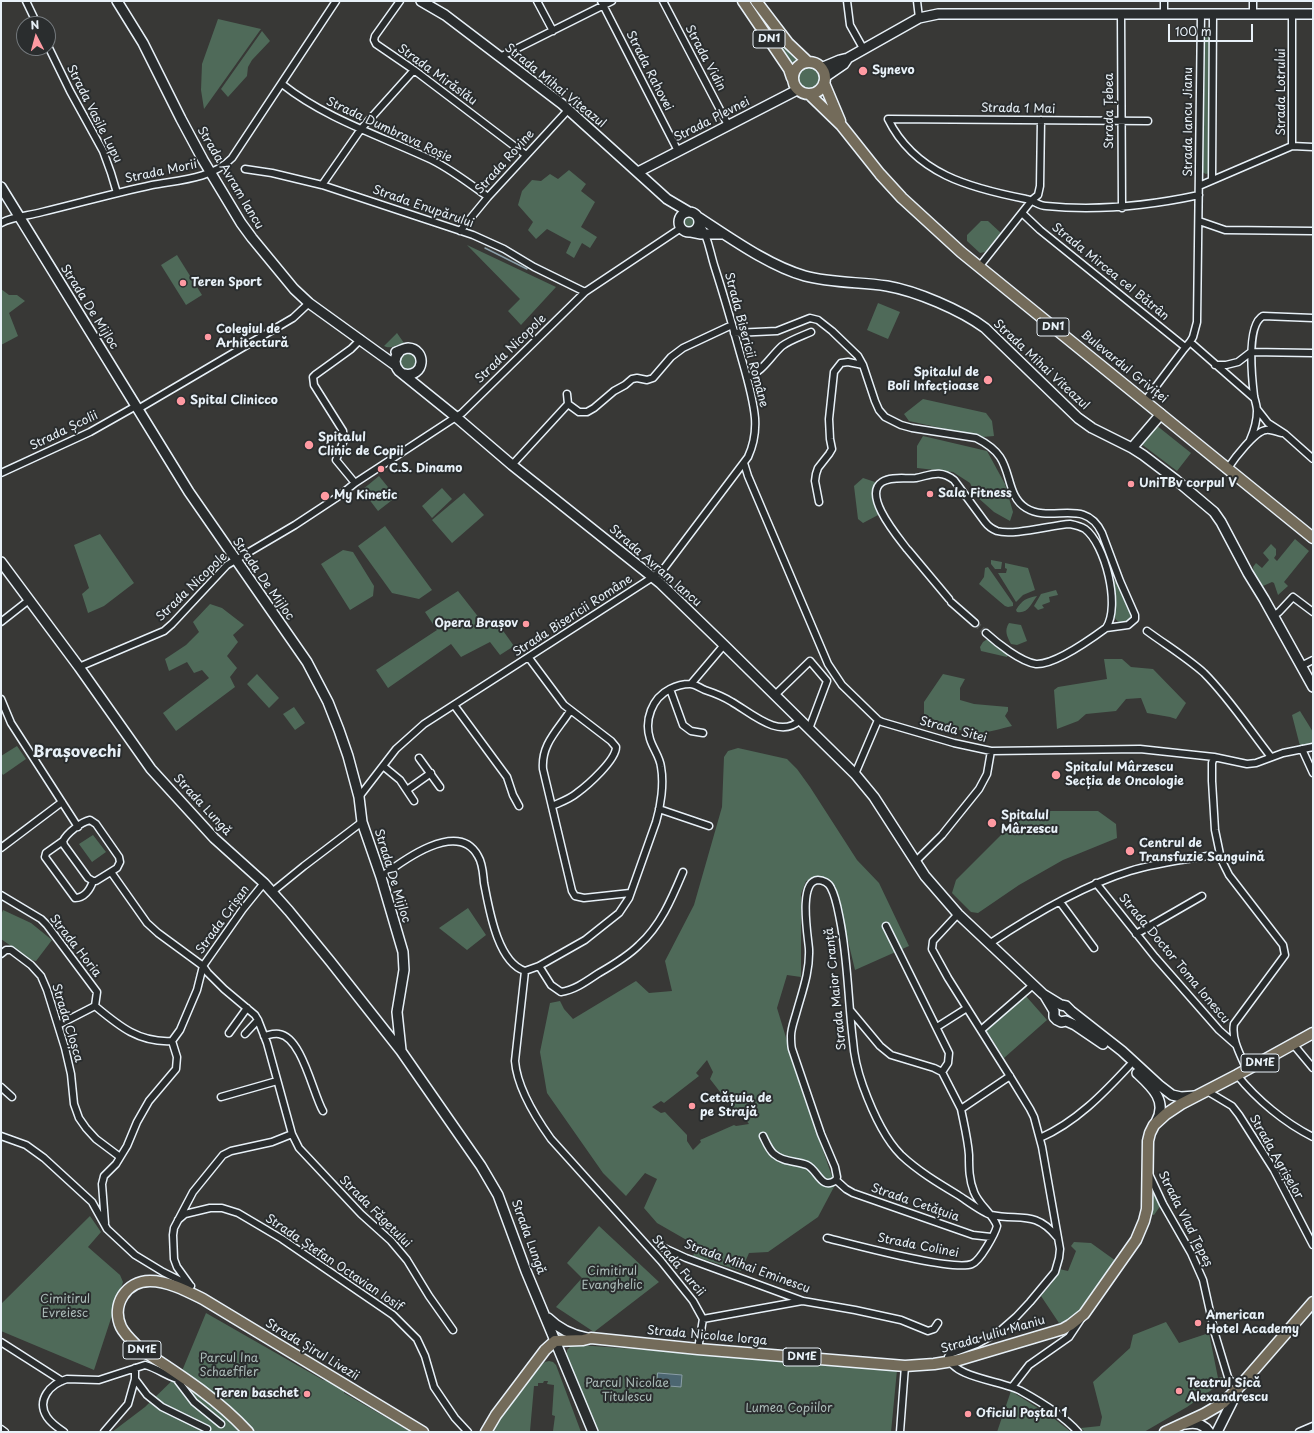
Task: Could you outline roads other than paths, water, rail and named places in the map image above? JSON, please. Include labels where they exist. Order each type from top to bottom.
[{"type":"main road","name":"DN1","points":[[743,1],[789,70],[793,84],[797,90],[810,95]]},
{"type":"main road","name":"DN1","points":[[756,1],[788,43],[808,62],[821,68],[825,80]]},
{"type":"main road","points":[[792,78],[796,69],[803,63],[808,62]]},
{"type":"main road","points":[[810,95],[819,91],[825,80]]},
{"type":"main road","name":"Bulevardul Griviței","points":[[825,80],[841,125]]},
{"type":"main road","name":"Bulevardul Griviței","points":[[810,95],[841,125],[880,174],[902,198],[938,231],[979,267],[1313,538]]},
{"type":"main road","name":"DN1E","points":[[1154,1125],[1166,1114],[1181,1104],[1313,1034]]},
{"type":"main road","name":"Strada Iuliu Maniu","points":[[905,1366],[959,1360],[1063,1328],[1084,1314],[1136,1240],[1141,1229],[1146,1215],[1148,1202],[1149,1138],[1154,1125]]},
{"type":"main road","name":"DN1E","points":[[189,1289],[152,1281],[133,1285],[123,1295],[118,1305],[118,1316],[121,1327],[131,1340],[140,1348],[183,1381],[221,1406],[248,1432]]},
{"type":"main road","name":"Strada Șirul Livezii","points":[[189,1289],[202,1300],[423,1432]]},
{"type":"main road","points":[[1165,1432],[1204,1414],[1223,1403],[1240,1386],[1313,1302]]},
{"type":"main road","name":"Strada Nicolae Iorga","points":[[555,1341],[583,1340],[591,1338],[698,1349],[905,1366]]},
{"type":"main road","points":[[486,1432],[496,1415],[530,1368],[545,1350],[555,1341]]},
{"type":"street","points":[[26,1],[33,16]]},
{"type":"street","name":"Strada Avram Iancu","points":[[117,1],[144,43],[181,119],[210,173],[252,238],[294,289],[309,303],[361,339],[395,365]]},
{"type":"street","name":"Strada Morii","points":[[1,223],[11,218],[29,216],[117,193],[210,173],[221,168],[232,158],[336,1]]},
{"type":"street","name":"Strada Mirăslău","points":[[400,1],[375,36],[374,40],[376,44],[414,70],[526,155]]},
{"type":"street","name":"Strada Mihai Viteazul","points":[[421,1],[445,15],[568,110],[667,199],[689,212]]},
{"type":"street","points":[[537,1],[553,31]]},
{"type":"street","points":[[500,57],[553,31],[602,3],[612,1]]},
{"type":"street","name":"Strada Vidin","points":[[663,1],[728,125]]},
{"type":"street","points":[[847,1],[850,25],[864,50]]},
{"type":"street","points":[[917,1],[919,18]]},
{"type":"street","points":[[1164,1],[1164,14]]},
{"type":"street","points":[[1253,1],[1253,14]]},
{"type":"street","name":"Strada Rahovei","points":[[602,3],[678,151]]},
{"type":"street","name":"Strada Țebea","points":[[1121,14],[1122,208]]},
{"type":"street","name":"Strada Iancu Jianu","points":[[1190,342],[1197,322],[1201,14]]},
{"type":"street","name":"Strada Iancu Jianu","points":[[1212,180],[1213,14]]},
{"type":"street","name":"Strada Lotrului","points":[[1292,14],[1292,146]]},
{"type":"street","points":[[821,68],[848,58],[919,18],[931,15],[1313,14]]},
{"type":"street","name":"Strada Vasile Lupu","points":[[53,56],[103,151],[117,193]]},
{"type":"street","points":[[825,80],[844,64],[848,58]]},
{"type":"street","points":[[322,185],[361,129],[414,70]]},
{"type":"street","name":"Strada Dumbrava Roșie","points":[[282,84],[319,110],[442,165],[488,197]]},
{"type":"street","name":"Strada Plevnei","points":[[638,172],[797,90]]},
{"type":"street","name":"Strada Rovine","points":[[460,231],[488,197],[568,110]]},
{"type":"street","name":"Strada 1 Mai","points":[[1032,200],[993,192],[954,180],[934,169],[917,157],[902,142],[888,118],[1148,122]]},
{"type":"street","points":[[979,267],[1032,200],[1038,195],[1040,186],[1041,120]]},
{"type":"street","points":[[1199,186],[1292,146],[1313,146]]},
{"type":"street","name":"Strada Enupărului","points":[[245,169],[272,173],[322,185],[460,231],[499,246],[534,268],[586,292]]},
{"type":"street","name":"Strada De Mijloc","points":[[1,187],[189,492],[316,677],[340,730],[354,775],[359,797],[362,822],[381,877],[403,952],[404,970],[398,1000],[397,1023]]},
{"type":"street","points":[[1032,200],[1043,206],[1122,208],[1199,195]]},
{"type":"street","name":"Strada Mihai Viteazul","points":[[667,199],[685,229]]},
{"type":"street","points":[[685,229],[697,228],[699,220],[695,213],[689,212],[682,215],[685,229],[704,240],[708,246],[714,238],[723,234]]},
{"type":"street","name":"Strada Mircea cel Bătrân","points":[[1022,213],[1040,230],[1185,347]]},
{"type":"street","name":"Strada Mihai Viteazul","points":[[699,220],[776,265],[792,272],[820,279],[887,286],[899,289],[928,299],[972,320],[990,332],[1028,371],[1078,418],[1092,428],[1132,448],[1176,480],[1214,512],[1222,522],[1248,573],[1313,687]]},
{"type":"street","name":"Strada Bisericii Române","points":[[359,797],[394,752],[405,740],[424,724],[529,658],[665,568],[744,464],[754,443],[754,409],[747,378],[708,246],[706,234],[699,220]]},
{"type":"street","points":[[1199,221],[1225,230],[1313,231]]},
{"type":"street","points":[[685,229],[706,234],[723,234]]},
{"type":"street","name":"Strada Nicopole","points":[[79,667],[164,631],[218,574],[235,560],[295,525],[339,496],[355,483],[462,413],[586,292],[685,229]]},
{"type":"street","name":"Strada Școlii","points":[[1,473],[90,432],[137,408],[293,318],[309,303]]},
{"type":"street","points":[[1228,468],[1250,440],[1257,420],[1251,352],[1253,333],[1258,318],[1263,316],[1313,318]]},
{"type":"street","points":[[734,332],[777,331],[810,318],[814,318],[855,351],[863,365],[879,410],[885,417],[907,427],[976,438],[986,443],[1000,456],[1005,465],[1014,496],[1020,504],[1035,512],[1043,514],[1077,513],[1085,514],[1093,519],[1098,525],[1135,615],[1135,619],[1128,626],[1106,628]]},
{"type":"street","points":[[567,394],[568,404],[579,412],[587,412],[632,379],[637,378],[647,380],[653,378],[671,357],[683,348],[732,325]]},
{"type":"street","points":[[747,378],[755,375],[782,347],[811,332]]},
{"type":"street","points":[[355,483],[336,460],[344,440],[343,431],[314,385],[313,381],[315,374],[351,349],[361,339]]},
{"type":"street","points":[[1145,401],[1190,342],[1254,398]]},
{"type":"street","points":[[379,353],[389,353],[409,348],[417,352],[421,361],[417,379],[424,391]]},
{"type":"street","points":[[400,351],[395,358],[395,365],[399,371],[404,374],[410,374],[418,370]]},
{"type":"street","points":[[1215,365],[1226,365],[1238,362],[1251,352],[1313,353]]},
{"type":"street","points":[[819,502],[815,481],[816,474],[818,468],[832,449],[829,420],[834,372],[836,367],[841,363],[848,362],[863,365]]},
{"type":"street","name":"Strada Avram Iancu","points":[[404,374],[512,465],[653,577],[724,645],[855,774],[874,797],[925,876],[958,914],[1058,1008]]},
{"type":"street","points":[[512,465],[568,404]]},
{"type":"street","points":[[1250,440],[1264,431],[1268,426],[1257,409]]},
{"type":"street","points":[[1132,448],[1161,414]]},
{"type":"street","points":[[1257,420],[1261,418],[1285,434],[1313,459]]},
{"type":"street","points":[[1255,428],[1259,431],[1285,434]]},
{"type":"street","name":"Strada Sitei","points":[[744,464],[828,664],[842,685],[878,720],[954,743],[991,751],[1123,748],[1214,757],[1247,764],[1256,763],[1271,757],[1313,747]]},
{"type":"street","points":[[975,623],[950,600],[890,527],[879,507],[877,499],[876,492],[878,486],[882,482],[888,480],[916,478],[940,473],[948,475],[958,485],[984,522],[991,528],[1006,533],[1070,524],[1085,529],[1095,542],[1111,583],[1111,617],[1106,628],[1058,658],[1037,664],[1024,660],[986,633]]},
{"type":"street","name":"Strada Lungă","points":[[1,562],[79,667],[151,769],[214,838],[264,883],[330,961],[401,1051],[492,1182],[526,1271],[592,1431]]},
{"type":"street","points":[[1273,616],[1279,612],[1293,596],[1313,612]]},
{"type":"street","points":[[1,622],[29,600]]},
{"type":"street","points":[[1147,631],[1178,652],[1203,673],[1228,700],[1271,757]]},
{"type":"street","points":[[692,684],[724,645]]},
{"type":"street","points":[[529,658],[558,698],[570,711],[611,741],[616,747],[616,751],[605,766],[588,784],[576,794],[552,806]]},
{"type":"street","points":[[1301,666],[1313,660]]},
{"type":"street","points":[[775,695],[810,661],[827,681],[809,729]]},
{"type":"street","points":[[381,877],[406,859],[438,843],[456,841],[470,847],[478,855],[481,863],[490,908],[503,950],[516,966],[525,971],[532,970],[585,940],[611,921],[619,913],[630,893],[656,822],[659,809],[662,777],[661,766],[649,738],[648,723],[656,699],[670,689],[681,685],[692,684],[724,698],[753,717],[772,725],[790,727],[795,726],[800,720]]},
{"type":"street","points":[[670,689],[683,725],[691,731],[703,734]]},
{"type":"street","points":[[1,699],[11,723],[78,827]]},
{"type":"street","points":[[454,705],[507,777],[518,806]]},
{"type":"street","points":[[570,711],[553,735],[544,752],[543,769],[567,874],[573,893],[578,897],[584,898],[630,893]]},
{"type":"street","points":[[855,774],[878,720]]},
{"type":"street","points":[[1302,749],[1313,773]]},
{"type":"street","points":[[916,861],[942,835],[979,789],[986,774],[991,751]]},
{"type":"street","points":[[1214,757],[1212,763],[1212,781],[1215,830],[1220,854],[1228,875],[1283,945],[1285,950],[1285,955],[1239,1016],[1232,1031],[1229,1035],[1225,1036]]},
{"type":"street","points":[[419,758],[440,787]]},
{"type":"street","points":[[383,766],[400,780],[414,801]]},
{"type":"street","points":[[406,790],[431,773]]},
{"type":"street","points":[[1,848],[62,802]]},
{"type":"street","points":[[659,809],[709,826]]},
{"type":"street","points":[[63,841],[64,845],[88,878],[93,881],[101,879],[119,865],[120,862],[96,824],[90,820],[86,821],[65,837],[63,841],[46,853],[45,857],[75,898],[80,898],[89,891],[93,881]]},
{"type":"street","points":[[272,892],[362,822]]},
{"type":"street","points":[[989,944],[1060,902],[1096,883],[1157,864],[1220,854]]},
{"type":"street","name":"Strada Făgetului","points":[[111,872],[147,924],[203,966],[224,989],[247,1008],[258,1020],[292,1134],[299,1148],[361,1214],[391,1241],[407,1260],[429,1296],[453,1330]]},
{"type":"street","points":[[539,966],[551,985],[561,992],[573,989],[584,983],[627,955],[640,945],[662,917],[683,872]]},
{"type":"street","name":"Strada Maior Cranță","points":[[836,1180],[835,1166],[821,1134],[792,1049],[790,1034],[808,967],[809,947],[806,894],[810,883],[814,880],[825,882],[831,887],[834,895],[841,926],[848,972],[850,1010],[856,1058],[864,1087],[883,1130],[893,1145],[900,1154],[921,1172],[990,1215],[1037,1220],[1045,1224],[1057,1237]]},
{"type":"street","name":"Strada Crișan","points":[[172,1041],[180,1030],[197,990],[203,966],[243,909],[264,883]]},
{"type":"street","name":"Strada Doctor Toma Ionescu","points":[[1096,883],[1136,934],[1225,1036],[1237,1046]]},
{"type":"street","name":"Strada Horia","points":[[1,895],[41,919],[48,925],[95,988],[97,992],[95,1006]]},
{"type":"street","points":[[1136,934],[1202,896]]},
{"type":"street","points":[[1060,902],[1094,948]]},
{"type":"street","points":[[958,914],[933,941],[932,949],[948,978],[1030,1109],[1037,1124],[1060,1249],[1055,1272],[1016,1317],[1000,1331],[977,1344],[950,1354],[948,1357],[950,1362],[965,1373],[1020,1390],[1069,1422],[1078,1432]]},
{"type":"street","points":[[886,926],[937,1026],[950,1056],[948,1063],[942,1072]]},
{"type":"street","name":"Strada Cloșca","points":[[1,954],[6,950],[11,950],[40,974],[47,990],[66,1048],[70,1067],[74,1104],[79,1118],[96,1139],[120,1157]]},
{"type":"street","name":"Strada Furcii","points":[[525,971],[515,1061],[517,1075],[540,1123],[551,1139],[661,1261],[693,1301],[703,1319]]},
{"type":"street","points":[[981,1030],[1033,984]]},
{"type":"street","points":[[58,1026],[95,1006],[111,1020],[134,1035],[151,1040],[172,1041],[176,1056],[176,1069],[149,1101],[137,1122],[127,1146],[116,1164],[108,1171],[103,1180],[106,1228]]},
{"type":"street","points":[[1154,1125],[1161,1108],[1158,1097],[1143,1078],[1097,1039],[1079,1027],[1066,1021],[1061,1022],[1057,1020],[1054,1017],[1058,1008],[1066,1006],[1070,1012],[1122,1051],[1172,1095],[1181,1097],[1196,1096]]},
{"type":"street","points":[[228,1033],[247,1008]]},
{"type":"street","points":[[937,1026],[967,1008]]},
{"type":"street","points":[[850,1010],[880,1046],[890,1055],[934,1068],[942,1072],[961,1109],[969,1155],[970,1179],[974,1193],[990,1215]]},
{"type":"street","points":[[1066,1021],[1070,1016],[1070,1012]]},
{"type":"street","points":[[245,1034],[258,1020]]},
{"type":"street","points":[[380,1024],[397,1023]]},
{"type":"street","name":"Strada Lungă","points":[[397,1023],[401,1051]]},
{"type":"street","points":[[1232,1031],[1247,1070]]},
{"type":"street","points":[[264,1036],[279,1034],[285,1036],[295,1046],[305,1065],[316,1098],[323,1112]]},
{"type":"street","points":[[1293,1044],[1313,1068]]},
{"type":"street","points":[[1040,1138],[1063,1126],[1082,1112],[1129,1066]]},
{"type":"street","points":[[1237,1075],[1273,1111],[1313,1137]]},
{"type":"street","points":[[961,1109],[1010,1076]]},
{"type":"street","points":[[221,1097],[277,1081]]},
{"type":"street","points":[[1,1087],[12,1097]]},
{"type":"street","name":"Strada Agrișelor","points":[[1207,1091],[1232,1106],[1239,1115],[1274,1170],[1313,1245]]},
{"type":"street","points":[[189,1289],[174,1259],[173,1235],[174,1228],[193,1192],[223,1155],[243,1147],[272,1142],[292,1134]]},
{"type":"street","points":[[1,1136],[26,1145],[44,1158],[92,1202],[106,1228],[124,1245],[145,1262],[189,1289]]},
{"type":"street","points":[[763,1136],[769,1148],[775,1155],[807,1165],[822,1181],[826,1183],[832,1183],[836,1180]]},
{"type":"street","name":"Strada Vlad Țepeș","points":[[1148,1171],[1158,1195],[1191,1253],[1203,1280],[1215,1334],[1229,1380],[1240,1386]]},
{"type":"street","name":"Strada Cetățuia","points":[[836,1180],[846,1189],[854,1193],[973,1235],[991,1237]]},
{"type":"street","name":"Strada Ștefan Octavian Iosif","points":[[178,1220],[185,1214],[210,1208],[222,1208],[238,1213],[282,1239],[393,1315],[417,1339],[425,1356],[434,1387],[455,1418],[468,1432]]},
{"type":"street","name":"Strada Colinei","points":[[827,1238],[933,1262],[966,1266],[973,1264],[978,1260],[997,1226],[995,1220],[990,1215]]},
{"type":"street","name":"Strada Mihai Eminescu","points":[[662,1247],[686,1258],[803,1301],[901,1320],[928,1331],[934,1329],[938,1323]]},
{"type":"street","points":[[698,1349],[703,1319],[803,1301]]},
{"type":"street","name":"Strada Iuliu Maniu","points":[[1012,1387],[1029,1365],[1069,1337],[1084,1314]]},
{"type":"street","points":[[545,1315],[558,1328],[574,1335],[591,1338]]},
{"type":"street","points":[[1,1342],[62,1381]]},
{"type":"street","points":[[64,1432],[49,1419],[45,1412],[44,1404],[46,1394],[56,1383],[67,1379],[99,1380],[145,1365],[151,1366],[183,1381],[194,1402],[221,1424]]},
{"type":"street","points":[[900,1432],[905,1366]]},
{"type":"street","points":[[104,1432],[128,1404],[135,1379],[135,1368]]},
{"type":"street","points":[[135,1379],[147,1395],[162,1407],[207,1429]]},
{"type":"street","points":[[1217,1432],[1224,1415],[1240,1386]]},
{"type":"street","points":[[1178,1426],[1196,1423],[1200,1424],[1209,1432]]},
{"type":"street","points":[[1299,1432],[1313,1426]]},
{"type":"street","points":[[1,1429],[5,1432]]},
{"type":"water","points":[[658,1373],[682,1375],[681,1387],[657,1385]]},
{"type":"waterway","points":[[485,248],[527,269]]},
{"type":"tunnel","points":[[975,623],[986,633]]},
{"type":"place","name":"Synevo","points":[[863,71]]},
{"type":"place","name":"Teren Sport","points":[[183,283]]},
{"type":"place","name":"Colegiul de Arhitectură","points":[[208,337]]},
{"type":"place","name":"Spitalul de Boli Infecțioase","points":[[988,380]]},
{"type":"place","name":"Spital Clinicco","points":[[181,401]]},
{"type":"place","name":"Spitalul Clinic de Copii","points":[[309,445]]},
{"type":"place","name":"C.S. Dinamo","points":[[381,469]]},
{"type":"place","name":"UniTBv corpul V","points":[[1131,484]]},
{"type":"place","name":"Sala Fitness","points":[[930,494]]},
{"type":"place","name":"My Kinetic","points":[[325,496]]},
{"type":"place","name":"Opera Brașov","points":[[526,624]]},
{"type":"place","name":"Spitalul Mârzescu Secția de Oncologie","points":[[1056,775]]},
{"type":"place","name":"Spitalul Mârzescu","points":[[992,823]]},
{"type":"place","name":"Centrul de Transfuzie Sanguină","points":[[1130,851]]},
{"type":"place","name":"Cetățuia de pe Strajă","points":[[692,1106]]},
{"type":"place","name":"American Hotel Academy","points":[[1198,1323]]},
{"type":"place","name":"Teatrul Sică Alexandrescu","points":[[1179,1391]]},
{"type":"place","name":"Teren baschet","points":[[307,1394]]},
{"type":"place","name":"Oficiul Poștal 1","points":[[968,1414]]},
{"type":"district","name":"Brașovechi","points":[[77,753]]},
{"type":"park label","name":"Cimitirul Evanghelic","points":[[612,1279]]},
{"type":"park label","name":"Cimitirul Evreiesc","points":[[65,1307]]},
{"type":"park label","name":"Parcul Ina Schaeffler","points":[[229,1366]]},
{"type":"park label","name":"Parcul Nicolae Titulescu","points":[[627,1391]]},
{"type":"park label","name":"Lumea Copiilor","points":[[789,1409]]}]
